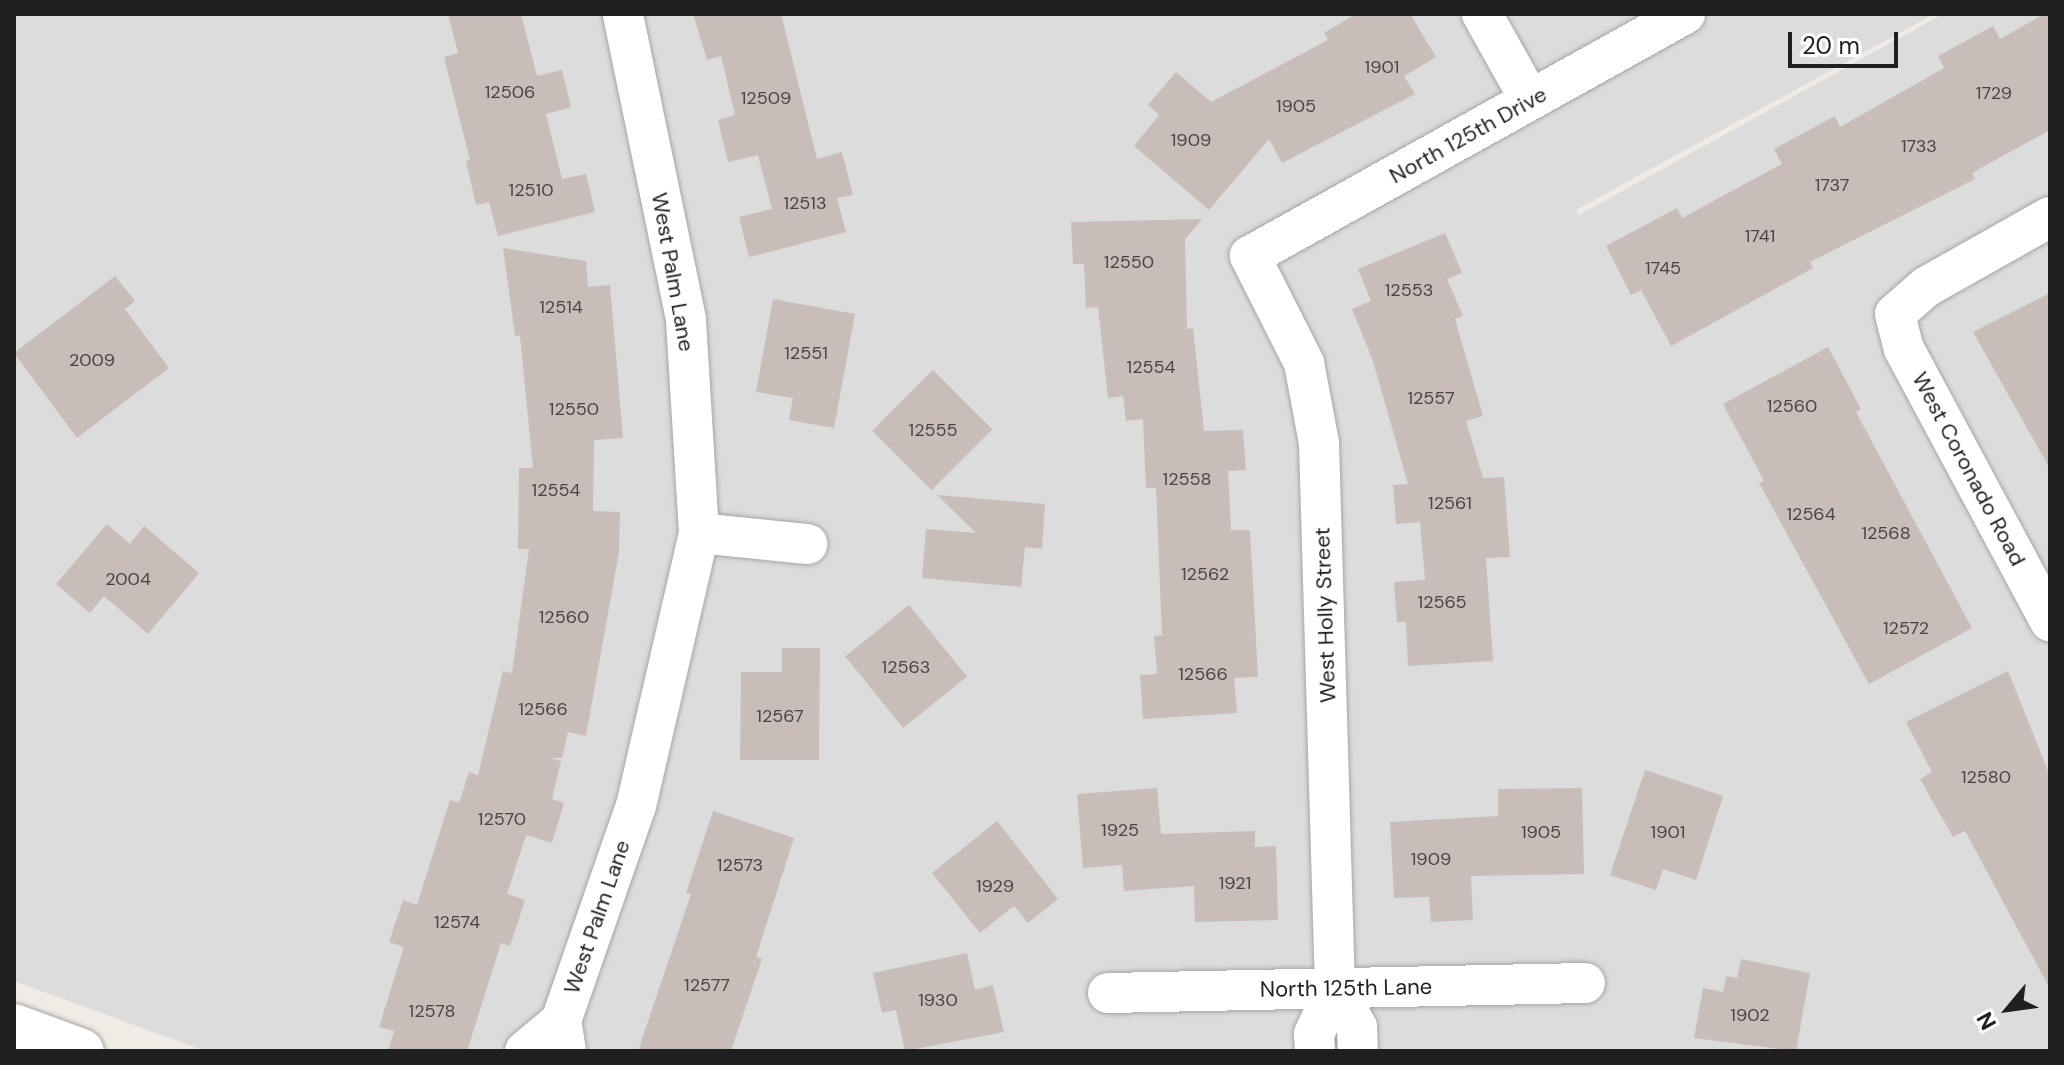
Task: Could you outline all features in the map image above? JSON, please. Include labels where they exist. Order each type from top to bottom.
[{"type":"street","name":"West Palm Lane","points":[[525,1051],[564,1036],[636,806],[699,533],[686,319],[623,14]]},
{"type":"street","points":[[1482,14],[1530,100]]},
{"type":"street","name":"North 125th Drive","points":[[1250,256],[1685,14]]},
{"type":"street","name":"West Coronado Road","points":[[2050,217],[1926,287],[1895,314],[1904,349],[2050,621]]},
{"type":"street","name":"West Holly Street","points":[[1250,256],[1304,363],[1319,443],[1335,989],[1314,1034],[1315,1051]]},
{"type":"street","points":[[699,533],[807,544]]},
{"type":"street","name":"North 125th Lane","points":[[1108,993],[1585,983]]},
{"type":"street","name":"West Holly Street","points":[[1335,989],[1357,1027],[1358,1051]]},
{"type":"street","points":[[14,1026],[82,1051]]},
{"type":"shaded area","points":[[14,14],[1934,14],[1576,210],[1579,215],[1943,14],[2050,14],[2050,1051],[205,1051],[14,981]]},
{"type":"building","points":[[448,14],[521,14],[537,76],[562,70],[571,107],[546,114],[562,179],[586,174],[595,212],[498,236],[489,202],[476,205],[466,161],[470,160],[444,57],[458,53]]},
{"type":"building","points":[[693,14],[781,14],[817,159],[842,152],[853,195],[837,198],[846,232],[749,257],[739,217],[772,209],[758,155],[728,162],[718,120],[735,115],[721,56],[707,60]]},
{"type":"building","points":[[1356,14],[1410,14],[1436,57],[1404,76],[1415,94],[1282,163],[1269,139],[1209,210],[1134,146],[1159,115],[1148,105],[1176,72],[1211,102],[1328,40],[1324,33]]},
{"type":"building","points":[[2044,14],[2050,14],[2050,130],[1972,173],[1975,179],[1810,262],[1813,268],[1671,346],[1641,290],[1631,295],[1606,246],[1677,208],[1682,218],[1782,164],[1774,149],[1835,116],[1840,127],[1944,68],[1938,56],[1993,26],[2000,39]]},
{"type":"building","points":[[1202,219],[1185,239],[1187,329],[1193,328],[1204,431],[1243,430],[1246,470],[1228,471],[1231,530],[1250,530],[1258,677],[1234,678],[1237,713],[1143,719],[1140,675],[1157,674],[1154,636],[1162,635],[1156,488],[1146,488],[1143,419],[1126,421],[1123,396],[1108,398],[1098,307],[1086,308],[1084,264],[1073,264],[1071,222]]},
{"type":"building","points":[[1445,233],[1462,273],[1447,279],[1463,316],[1455,319],[1483,416],[1466,421],[1483,478],[1504,477],[1510,557],[1486,558],[1493,661],[1408,666],[1406,622],[1397,622],[1394,582],[1425,580],[1420,522],[1396,524],[1393,485],[1408,484],[1373,361],[1352,309],[1371,301],[1358,269]]},
{"type":"building","points":[[503,248],[586,261],[588,287],[610,285],[623,438],[594,440],[593,511],[620,512],[619,552],[586,736],[568,732],[562,758],[550,758],[561,761],[552,799],[564,803],[552,843],[526,835],[507,894],[525,900],[510,946],[501,943],[467,1051],[388,1051],[394,1031],[379,1027],[404,947],[389,942],[403,900],[417,905],[450,800],[459,803],[469,772],[478,775],[503,671],[512,673],[529,549],[518,549],[519,468],[533,468],[520,336],[515,336]]},
{"type":"building","points":[[115,276],[135,301],[125,309],[169,368],[77,438],[14,353]]},
{"type":"building","points":[[2050,293],[2050,469],[1973,332]]},
{"type":"building","points":[[773,299],[855,314],[834,428],[789,420],[793,398],[756,392]]},
{"type":"building","points":[[1828,347],[1861,409],[1856,412],[1972,628],[1869,684],[1759,483],[1764,481],[1723,404]]},
{"type":"building","points":[[933,370],[992,429],[932,490],[872,431]]},
{"type":"building","points":[[937,495],[1045,504],[1042,549],[1025,547],[1021,587],[922,578],[926,529],[976,533]]},
{"type":"building","points":[[107,524],[130,544],[144,526],[199,573],[148,634],[104,596],[90,613],[56,584]]},
{"type":"building","points":[[909,605],[967,676],[903,728],[845,657]]},
{"type":"building","points":[[782,648],[820,648],[819,760],[740,760],[741,672],[782,672]]},
{"type":"building","points":[[2008,671],[2050,776],[2050,989],[1965,831],[1953,837],[1920,779],[1932,772],[1906,722]]},
{"type":"building","points":[[1645,770],[1723,796],[1696,880],[1663,869],[1656,890],[1610,875]]},
{"type":"building","points":[[1157,788],[1161,834],[1255,831],[1255,847],[1276,846],[1278,920],[1195,922],[1194,886],[1124,891],[1122,865],[1083,868],[1077,794]]},
{"type":"building","points":[[1582,788],[1584,874],[1471,876],[1473,920],[1431,922],[1429,897],[1394,898],[1390,822],[1498,816],[1498,789]]},
{"type":"building","points":[[713,811],[794,838],[756,957],[762,959],[731,1051],[638,1051],[691,894],[686,893]]},
{"type":"building","points":[[997,821],[1058,899],[1028,923],[1014,906],[980,933],[932,873]]},
{"type":"building","points":[[967,953],[975,990],[993,985],[1004,1032],[905,1051],[896,1010],[882,1013],[873,973]]},
{"type":"building","points":[[1741,959],[1810,973],[1796,1051],[1694,1038],[1703,988],[1723,992],[1726,976],[1737,978]]}]
